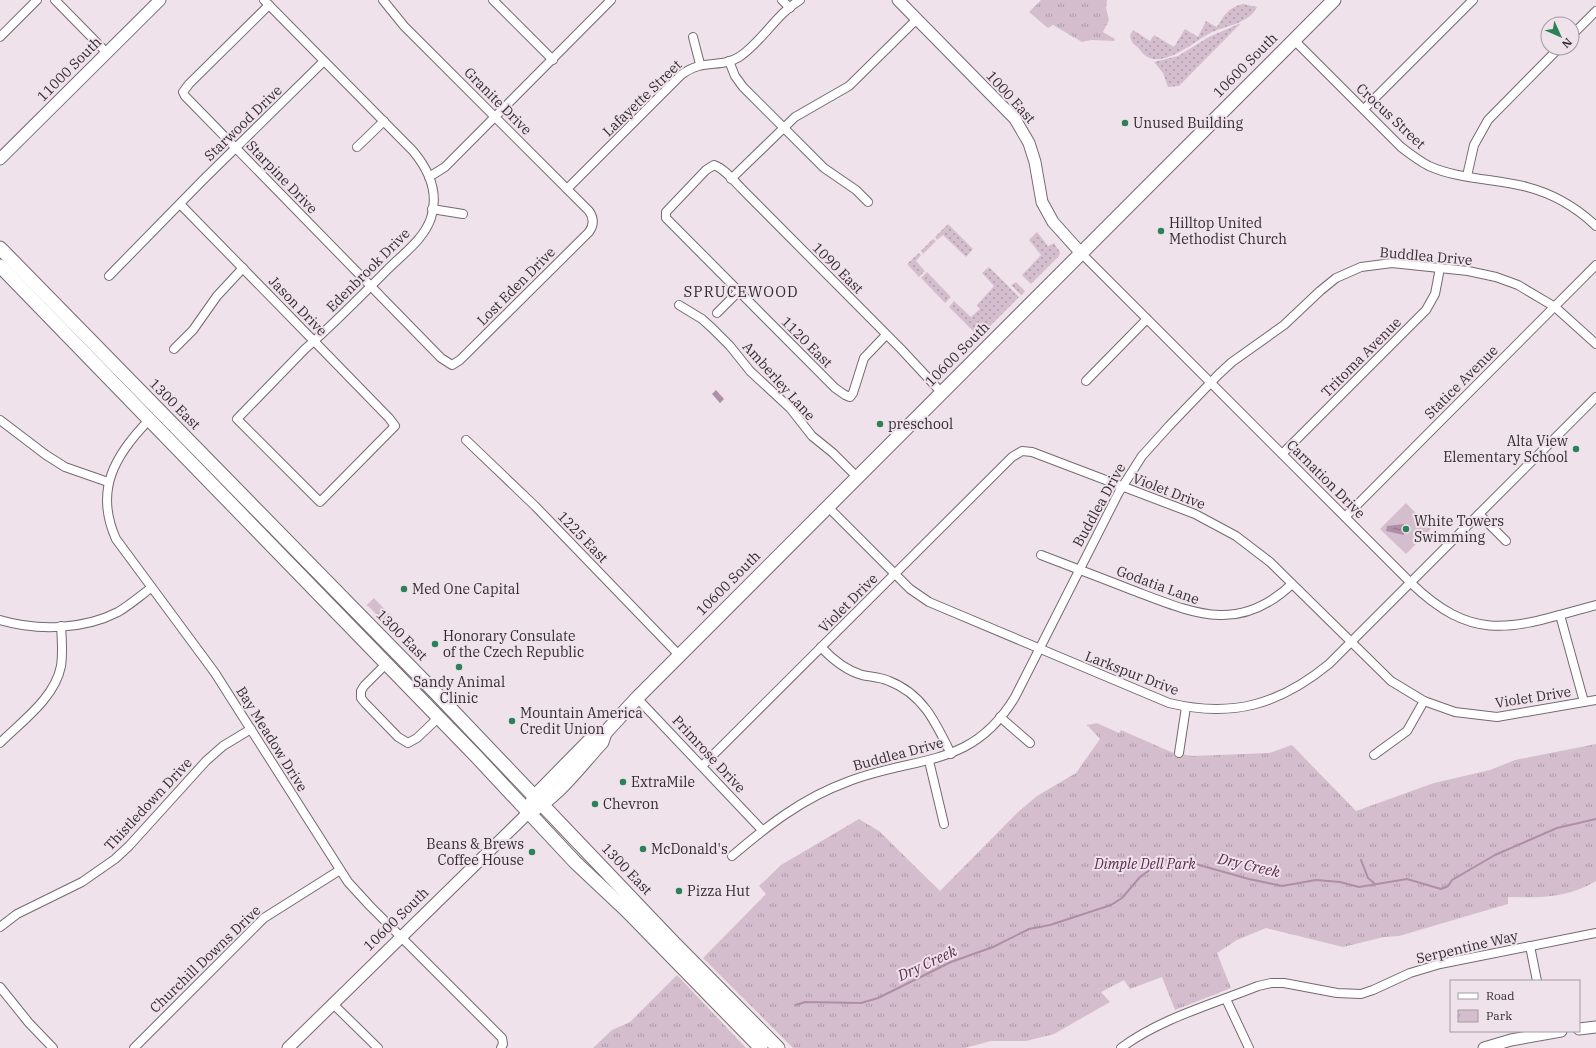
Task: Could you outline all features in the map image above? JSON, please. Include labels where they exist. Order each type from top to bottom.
[{"type":"main road","name":"10600 South","points":[[528,813],[539,800],[602,742],[605,733],[679,655],[828,507],[1080,252],[1334,0]]},
{"type":"main road","name":"1300 East","points":[[0,248],[438,695],[697,966],[778,1048]]},
{"type":"main road","name":"1300 East","points":[[0,266],[476,756],[528,813],[761,1048]]},
{"type":"main road","points":[[149,420],[160,419],[191,449],[207,460]]},
{"type":"street","points":[[0,37],[37,0]]},
{"type":"street","points":[[55,0],[107,53]]},
{"type":"street","name":"11000 South","points":[[0,159],[160,0]]},
{"type":"street","name":"Granite Drive","points":[[383,0],[404,26],[589,211],[593,221]]},
{"type":"street","points":[[493,0],[553,60]]},
{"type":"street","points":[[429,177],[445,167],[611,0]]},
{"type":"street","points":[[782,0],[790,8]]},
{"type":"street","name":"Lafayette Street","points":[[567,189],[681,75],[700,64],[729,61],[744,53],[800,0]]},
{"type":"street","name":"1000 East","points":[[898,0],[1023,130],[1035,162],[1042,202],[1053,222],[1080,252]]},
{"type":"street","points":[[1364,109],[1473,0]]},
{"type":"street","name":"Edenbrook Drive","points":[[267,2],[420,159],[429,177],[434,198],[430,218],[422,235],[237,418],[320,502]]},
{"type":"street","name":"Starpine Drive","points":[[267,2],[183,92],[188,100],[441,358],[452,364]]},
{"type":"street","points":[[1580,27],[1596,11]]},
{"type":"street","points":[[731,179],[783,128],[808,108],[848,86],[917,19]]},
{"type":"street","points":[[693,37],[700,64]]},
{"type":"street","name":"Crocus Street","points":[[1294,40],[1414,158],[1429,166],[1449,173],[1527,187],[1543,192],[1563,201],[1582,213],[1596,226]]},
{"type":"street","points":[[1467,176],[1474,145],[1488,120],[1551,56]]},
{"type":"street","name":"Starwood Drive","points":[[109,276],[181,205],[235,148],[324,61]]},
{"type":"street","points":[[729,61],[738,82],[783,128],[824,168],[856,190],[868,202]]},
{"type":"street","points":[[357,147],[384,121]]},
{"type":"street","name":"1090 East","points":[[665,215],[670,206],[706,170],[714,165],[722,170],[886,334],[941,392]]},
{"type":"street","name":"Jason Drive","points":[[181,205],[396,426],[320,502]]},
{"type":"street","points":[[432,209],[464,214]]},
{"type":"street","name":"1120 East","points":[[665,215],[670,222],[739,292],[835,388],[845,396],[850,397],[855,388],[864,358],[886,334]]},
{"type":"street","name":"Lost Eden Drive","points":[[452,364],[460,360],[589,232],[593,221]]},
{"type":"street","name":"Carnation Drive","points":[[1080,252],[1410,583],[1429,601],[1443,611],[1475,623],[1510,626],[1528,624],[1596,606]]},
{"type":"street","name":"Buddlea Drive","points":[[732,856],[762,830],[801,804],[847,782],[889,768],[929,761],[951,754],[979,738],[1000,717],[1015,697],[1122,486],[1155,441],[1232,362],[1284,325],[1326,285],[1348,272],[1361,267],[1392,263],[1468,271],[1496,277],[1518,285],[1555,306],[1596,344]]},
{"type":"street","name":"Statice Avenue","points":[[1345,517],[1596,265]]},
{"type":"street","points":[[174,349],[200,322],[217,296],[243,268]]},
{"type":"street","name":"Tritoma Avenue","points":[[1282,454],[1426,310],[1436,294],[1440,268]]},
{"type":"street","points":[[717,313],[739,292]]},
{"type":"street","name":"Amberley Lane","points":[[679,305],[702,319],[712,328],[730,346],[750,371],[790,408],[812,436],[833,453],[857,477]]},
{"type":"street","points":[[1086,381],[1147,319]]},
{"type":"street","name":"Larkspur Drive","points":[[828,507],[895,574],[910,588],[929,602],[1149,696],[1186,707],[1212,710],[1238,708],[1262,703],[1286,694],[1309,680],[1350,643],[1596,397]]},
{"type":"street","points":[[0,420],[46,455],[65,467],[108,482]]},
{"type":"street","name":"Bay Meadow Drive","points":[[149,420],[126,445],[108,482],[107,506],[111,528],[124,552],[203,656],[340,870],[358,894],[502,1038],[502,1046]]},
{"type":"street","name":"1225 East","points":[[466,440],[540,511],[679,655]]},
{"type":"street","name":"Violet Drive","points":[[702,766],[1012,457],[1022,450],[1032,452],[1122,486],[1221,527],[1252,546],[1350,643],[1391,681],[1424,701],[1455,712],[1497,717],[1596,700]]},
{"type":"street","points":[[1479,514],[1506,541]]},
{"type":"street","name":"Godatia Lane","points":[[1042,555],[1181,609],[1206,615],[1236,614],[1249,611],[1273,600],[1292,584]]},
{"type":"street","points":[[0,620],[30,626],[61,626],[81,624],[101,619],[119,611],[151,588]]},
{"type":"street","points":[[1560,615],[1584,702]]},
{"type":"street","points":[[0,743],[46,697],[55,683],[61,668],[61,626]]},
{"type":"street","points":[[821,648],[842,666],[862,675],[890,681],[909,692],[919,700],[934,718],[951,754]]},
{"type":"street","points":[[386,664],[364,686],[361,691],[361,698],[398,737],[408,743],[417,738],[438,718]]},
{"type":"street","name":"Primrose Drive","points":[[637,698],[762,830]]},
{"type":"street","points":[[1374,755],[1407,731],[1424,701]]},
{"type":"street","points":[[1179,753],[1186,707]]},
{"type":"street","points":[[1000,717],[1030,743]]},
{"type":"street","name":"Thistledown Drive","points":[[0,927],[17,914],[82,882],[115,859],[129,846],[206,762],[223,746],[251,729]]},
{"type":"street","points":[[929,761],[944,824]]},
{"type":"street","name":"10600 South","points":[[288,1048],[332,1003],[528,813]]},
{"type":"street","name":"Churchill Downs Drive","points":[[134,1048],[264,918],[340,870]]},
{"type":"street","name":"Serpentine Way","points":[[1121,1048],[1145,1032],[1161,1024],[1271,983],[1296,984],[1337,993],[1361,994],[1425,968],[1596,933]]},
{"type":"street","points":[[1530,946],[1537,980]]},
{"type":"street","points":[[0,987],[29,1023],[53,1048]]},
{"type":"street","points":[[1226,999],[1249,1048]]},
{"type":"street","points":[[332,1003],[378,1048]]},
{"type":"street","points":[[1580,1028],[1596,1027]]},
{"type":"street","points":[[1484,1048],[1548,1032]]},
{"type":"green space","points":[[1041,0],[1107,0],[1106,8],[1109,20],[1103,32],[1115,39],[1114,41],[1091,40],[1082,42],[1053,25],[1048,28],[1029,12]]},
{"type":"green space","points":[[1243,4],[1257,7],[1249,17],[1210,33],[1185,49],[1165,58],[1156,59],[1147,57],[1133,44],[1131,40],[1130,36],[1133,30],[1150,41],[1154,35],[1174,47],[1185,29],[1198,37],[1206,21],[1217,27],[1230,9]]},
{"type":"green space","points":[[1241,23],[1179,86],[1168,87],[1163,73],[1154,62],[1178,56],[1209,37]]},
{"type":"green space","points":[[948,224],[973,249],[966,257],[943,235],[937,240],[935,237]]},
{"type":"green space","points":[[1037,232],[1048,246],[1054,243],[1060,252],[1059,256],[1031,284],[1022,275],[1041,255],[1029,240]]},
{"type":"green space","points":[[933,239],[936,241],[923,254],[921,251]]},
{"type":"green space","points":[[919,253],[921,255],[916,261],[925,271],[919,277],[907,264]]},
{"type":"green space","points":[[989,267],[1019,297],[979,337],[949,307],[954,301],[971,317],[980,309],[977,305],[994,286],[982,273]]},
{"type":"green space","points":[[927,272],[951,297],[945,303],[921,278]]},
{"type":"green space","points":[[1016,282],[1025,291],[1021,295],[1011,285]]},
{"type":"green space","name":"White Towers Swimming","points":[[1406,503],[1431,529],[1406,554],[1380,529]]},
{"type":"green space","points":[[374,598],[391,616],[385,623],[367,605]]},
{"type":"green space","name":"Dimple Dell Park","points":[[1097,723],[1119,733],[1121,730],[1171,752],[1192,756],[1269,753],[1292,745],[1356,811],[1434,783],[1490,770],[1515,760],[1596,744],[1596,881],[1575,891],[1554,896],[1508,897],[1508,904],[1399,936],[1384,937],[1343,947],[1266,928],[1237,940],[1217,953],[1231,988],[1175,1010],[1162,977],[1130,989],[1124,980],[1101,992],[1110,1002],[1054,1034],[1026,1041],[991,1041],[965,1048],[793,1048],[703,958],[766,894],[759,886],[781,865],[859,819],[879,831],[940,891],[1018,812],[1037,796],[1076,773],[1100,739],[1087,725]]},
{"type":"green space","points":[[677,975],[746,1048],[593,1048],[612,1030],[630,1022]]},
{"type":"water","points":[[716,390],[724,399],[720,403],[712,394]]},
{"type":"water","points":[[1404,524],[1404,535],[1386,531],[1387,526]]},
{"type":"waterway","name":"Dry Creek","points":[[796,1005],[805,1002],[861,1003],[878,998],[951,962],[993,947],[1029,929],[1050,925],[1111,905],[1122,898],[1140,877],[1163,860],[1174,858],[1249,879],[1282,886],[1316,880],[1340,882],[1359,887],[1407,879],[1441,889],[1448,886],[1452,880],[1495,855],[1557,828],[1596,819]]},
{"type":"waterway","points":[[1361,860],[1368,878],[1374,883]]},
{"type":"place","name":"Unused Building","points":[[1125,123]]},
{"type":"place","name":"Hilltop United Methodist Church","points":[[1161,231]]},
{"type":"place","name":"preschool","points":[[880,424]]},
{"type":"place","name":"Alta View Elementary School","points":[[1576,449]]},
{"type":"place","name":"White Towers Swimming","points":[[1406,529]]},
{"type":"place","name":"Med One Capital","points":[[404,589]]},
{"type":"place","name":"Honorary Consulate of the Czech Republic","points":[[435,644]]},
{"type":"place","name":"Sandy Animal Clinic","points":[[459,667]]},
{"type":"place","name":"Mountain America Credit Union","points":[[512,721]]},
{"type":"place","name":"ExtraMile","points":[[623,782]]},
{"type":"place","name":"Chevron","points":[[595,804]]},
{"type":"place","name":"McDonald's","points":[[643,849]]},
{"type":"place","name":"Beans & Brews Coffee House","points":[[532,852]]},
{"type":"place","name":"Pizza Hut","points":[[679,891]]},
{"type":"district","name":"SPRUCEWOOD","points":[[741,291]]}]
